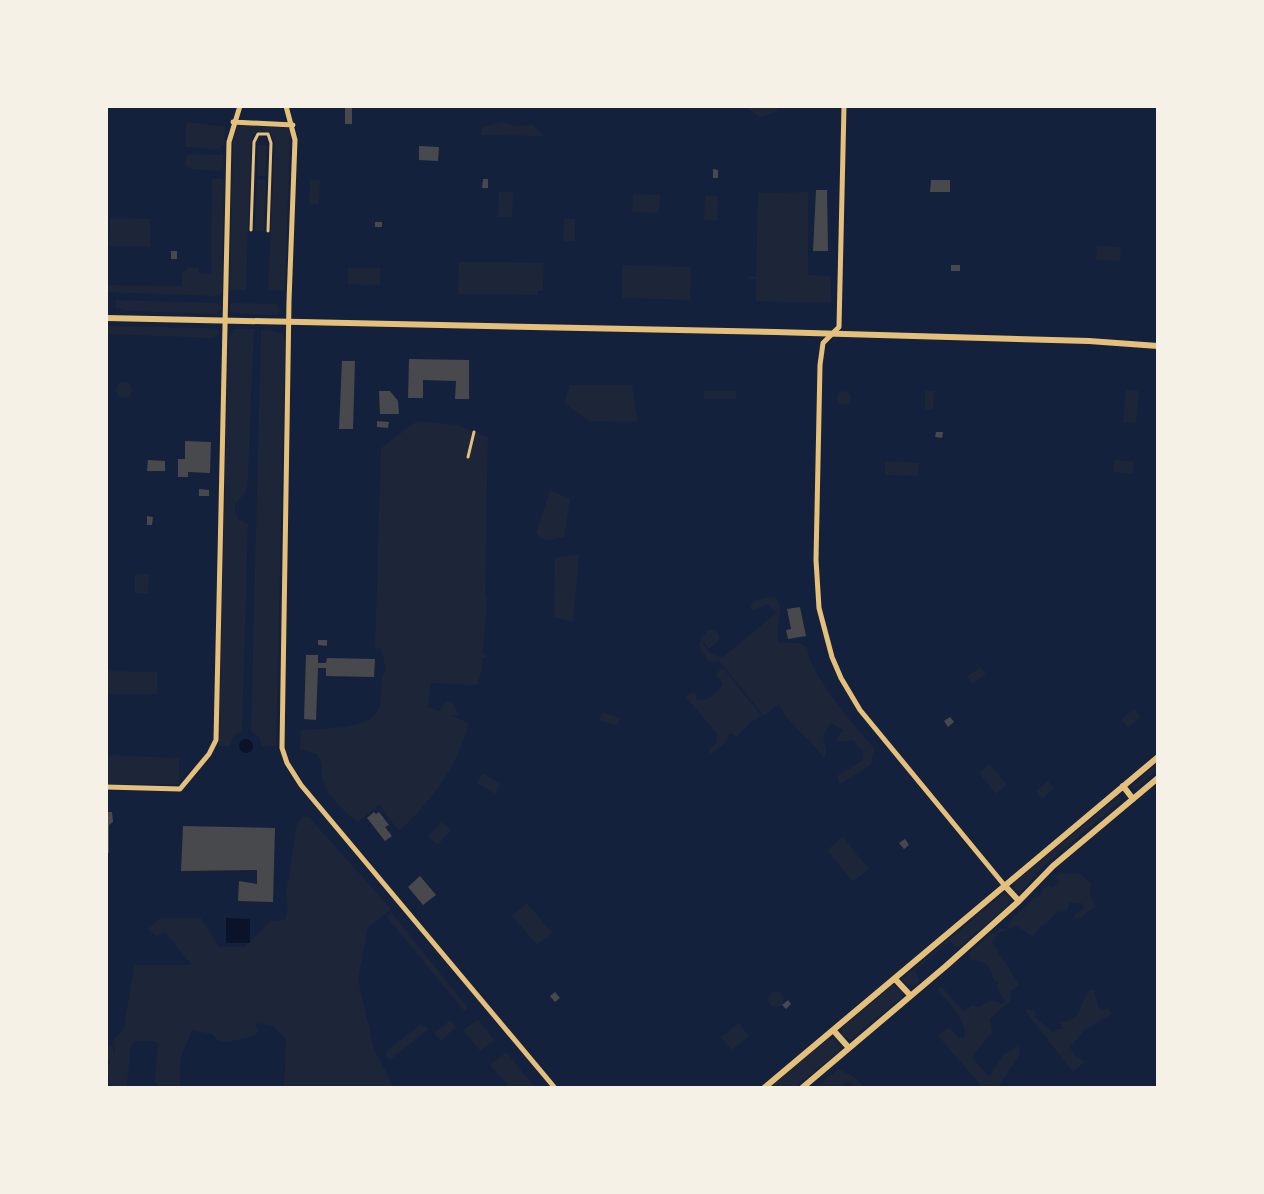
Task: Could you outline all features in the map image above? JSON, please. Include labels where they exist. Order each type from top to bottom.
[{"type":"main road","points":[[106,788],[175,790],[185,785],[216,740],[229,142],[233,122],[240,106]]},
{"type":"main road","points":[[286,106],[293,125],[295,140],[289,301],[281,739],[287,763],[301,785],[555,1088]]},
{"type":"main road","points":[[844,106],[839,327],[823,343],[820,365],[816,584],[824,632],[841,678],[860,710],[1019,901]]},
{"type":"main road","points":[[233,122],[293,125]]},
{"type":"main road","points":[[106,318],[831,334],[1089,341],[1158,346]]},
{"type":"main road","points":[[764,1088],[1158,757]]},
{"type":"main road","points":[[802,1088],[1019,901],[1053,866],[1158,778]]},
{"type":"main road","points":[[1122,786],[1132,799]]},
{"type":"main road","points":[[895,979],[910,995]]},
{"type":"main road","points":[[834,1031],[849,1048]]},
{"type":"street","points":[[251,230],[254,142],[258,134],[263,132],[268,134],[271,143],[268,231]]},
{"type":"street","points":[[468,457],[474,432]]},
{"type":"shaded area","points":[[746,107],[778,107],[776,112],[760,117]]},
{"type":"shaded area","points":[[504,122],[515,126],[533,125],[544,136],[481,135],[482,127]]},
{"type":"shaded area","points":[[186,123],[225,127],[224,145],[219,149],[185,147]]},
{"type":"shaded area","points":[[237,125],[288,128],[290,132],[285,291],[268,290],[275,142],[270,132],[256,131],[251,141],[246,290],[230,290],[233,140]]},
{"type":"shaded area","points":[[258,145],[267,145],[265,176],[257,176]]},
{"type":"shaded area","points":[[186,155],[223,155],[224,167],[219,171],[191,169],[186,166]]},
{"type":"shaded area","points":[[212,179],[222,179],[224,184],[222,293],[216,296],[107,292],[107,285],[182,286],[182,273],[189,267],[199,268],[199,274],[211,274]]},
{"type":"shaded area","points":[[257,179],[266,180],[264,231],[255,231]]},
{"type":"shaded area","points":[[310,180],[320,180],[319,204],[309,204]]},
{"type":"shaded area","points":[[499,192],[513,192],[512,217],[498,217]]},
{"type":"shaded area","points":[[808,192],[808,275],[831,276],[831,303],[756,301],[756,280],[745,277],[756,277],[758,193]]},
{"type":"shaded area","points":[[633,194],[660,195],[659,213],[632,212]]},
{"type":"shaded area","points":[[705,196],[718,196],[717,221],[704,220]]},
{"type":"shaded area","points":[[110,218],[150,219],[150,247],[109,246]]},
{"type":"shaded area","points":[[564,218],[575,219],[575,241],[563,241]]},
{"type":"shaded area","points":[[1097,246],[1121,247],[1120,261],[1096,260]]},
{"type":"shaded area","points":[[459,262],[544,263],[543,291],[538,291],[538,295],[458,294]]},
{"type":"shaded area","points":[[622,265],[691,267],[690,300],[622,298]]},
{"type":"shaded area","points":[[348,268],[380,268],[380,285],[348,284]]},
{"type":"shaded area","points":[[116,300],[216,303],[221,304],[222,309],[216,314],[130,311],[116,308]]},
{"type":"shaded area","points":[[232,303],[276,304],[281,311],[276,315],[231,313],[229,306]]},
{"type":"shaded area","points":[[107,326],[210,328],[218,329],[219,335],[212,338],[107,334]]},
{"type":"shaded area","points":[[234,329],[254,329],[248,484],[235,508],[238,519],[248,524],[242,731],[233,736],[230,746],[219,746],[228,339]]},
{"type":"shaded area","points":[[261,329],[283,333],[285,346],[276,746],[262,746],[259,737],[251,731]]},
{"type":"shaded area","points":[[124,382],[130,384],[132,390],[130,396],[124,398],[118,396],[116,390],[118,384]]},
{"type":"shaded area","points":[[570,385],[632,385],[638,422],[589,421],[564,403]]},
{"type":"shaded area","points":[[1126,390],[1139,391],[1136,423],[1123,422]]},
{"type":"shaded area","points":[[704,391],[736,391],[736,399],[704,399]]},
{"type":"shaded area","points":[[841,391],[847,391],[851,398],[847,405],[841,405],[837,401],[837,395]]},
{"type":"shaded area","points":[[925,391],[934,391],[933,409],[925,409]]},
{"type":"shaded area","points":[[417,421],[457,425],[488,437],[485,597],[487,598],[483,653],[487,657],[483,658],[478,685],[431,683],[428,707],[439,711],[446,701],[452,702],[460,716],[449,715],[469,723],[458,754],[442,782],[399,831],[379,805],[358,822],[351,817],[327,789],[321,773],[322,764],[317,754],[300,749],[301,730],[359,724],[376,713],[380,704],[382,681],[386,668],[381,649],[375,648],[381,448]]},
{"type":"shaded area","points":[[1115,460],[1134,462],[1133,474],[1113,472]]},
{"type":"shaded area","points":[[885,461],[919,463],[918,476],[885,475]]},
{"type":"shaded area","points":[[550,490],[570,499],[564,537],[546,541],[536,534]]},
{"type":"shaded area","points":[[579,554],[573,622],[554,617],[555,558]]},
{"type":"shaded area","points":[[135,574],[149,574],[148,594],[135,593]]},
{"type":"shaded area","points":[[775,596],[780,608],[779,643],[799,643],[807,647],[824,685],[874,748],[871,765],[840,784],[839,774],[862,761],[864,754],[853,740],[837,742],[837,737],[843,730],[831,723],[823,735],[826,751],[824,759],[788,719],[779,704],[764,716],[722,664],[716,659],[718,661],[709,662],[700,648],[700,640],[710,653],[722,658],[776,613],[768,604],[754,610],[750,608],[754,601]]},
{"type":"shaded area","points":[[708,630],[719,634],[719,640],[709,649],[700,639]]},
{"type":"shaded area","points":[[722,667],[762,716],[751,722],[736,737],[732,733],[728,735],[726,742],[710,755],[709,749],[716,743],[717,734],[686,697],[691,692],[696,693],[696,699],[703,700],[712,697],[723,684],[715,675]]},
{"type":"shaded area","points":[[980,667],[986,674],[973,684],[967,677]]},
{"type":"shaded area","points":[[107,671],[157,672],[157,694],[107,694]]},
{"type":"shaded area","points":[[1134,709],[1141,717],[1128,728],[1121,719]]},
{"type":"shaded area","points":[[602,712],[620,718],[617,726],[599,720]]},
{"type":"shaded area","points":[[243,739],[249,739],[253,746],[249,753],[243,753],[239,749],[239,743]]},
{"type":"shaded area","points":[[107,755],[179,758],[179,784],[107,784]]},
{"type":"shaded area","points":[[1157,763],[1157,770],[1136,789],[1131,788]]},
{"type":"shaded area","points":[[990,764],[1007,785],[996,794],[979,773]]},
{"type":"shaded area","points":[[483,773],[500,784],[495,794],[477,783]]},
{"type":"shaded area","points":[[1048,781],[1054,788],[1042,799],[1036,791]]},
{"type":"shaded area","points":[[1118,797],[1121,797],[1120,802],[1047,863],[1020,892],[1014,890],[1015,882]]},
{"type":"shaded area","points":[[302,816],[309,817],[391,909],[368,928],[358,979],[374,1049],[394,1087],[284,1087],[286,1039],[273,1026],[255,1023],[258,1031],[254,1036],[227,1042],[217,1040],[212,1034],[192,1030],[180,1060],[180,1087],[159,1087],[155,1082],[158,1044],[155,1041],[134,1041],[130,1049],[127,1087],[110,1085],[107,1069],[110,1061],[107,1060],[107,1046],[113,1046],[113,1054],[115,1049],[112,1042],[124,1028],[134,965],[192,965],[165,932],[156,936],[148,929],[160,918],[201,918],[219,947],[245,947],[270,921],[285,920],[288,907],[286,894],[297,824]]},
{"type":"shaded area","points":[[441,822],[451,830],[438,845],[428,837]]},
{"type":"shaded area","points":[[843,837],[869,869],[853,882],[827,850]]},
{"type":"shaded area","points":[[1060,873],[1080,874],[1091,883],[1090,895],[1096,906],[1079,919],[1074,918],[1075,914],[1084,909],[1082,903],[1069,903],[1067,911],[1057,912],[1045,925],[1041,926],[1033,937],[1017,926],[999,933],[992,942],[1019,985],[1010,992],[1011,1000],[990,1019],[992,1032],[972,1057],[989,1077],[1004,1054],[1019,1046],[1020,1054],[998,1087],[982,1087],[938,1036],[949,1027],[959,1038],[964,1038],[964,1032],[956,1012],[937,990],[941,986],[964,1012],[972,1005],[979,1007],[990,1001],[1002,1004],[1005,1002],[996,986],[999,983],[994,980],[988,966],[971,960],[969,953],[990,934],[996,933],[1000,928],[1007,929],[1013,918],[1033,897],[1041,896],[1043,889],[1049,886],[1052,888],[1060,881],[1055,877]]},
{"type":"shaded area","points":[[1004,893],[1011,898],[1007,907],[961,945],[956,947],[950,941],[915,971],[920,980],[916,985],[908,985],[901,980]]},
{"type":"shaded area","points":[[527,903],[552,933],[537,945],[512,916]]},
{"type":"shaded area","points":[[391,912],[468,1008],[464,1011],[387,917]]},
{"type":"shaded area","points":[[226,918],[250,919],[250,943],[226,943]]},
{"type":"shaded area","points":[[893,985],[903,991],[902,997],[850,1040],[841,1034],[842,1028]]},
{"type":"shaded area","points":[[1089,990],[1094,990],[1098,1006],[1102,1010],[1108,1008],[1111,1014],[1085,1030],[1070,1047],[1074,1055],[1085,1062],[1073,1072],[1026,1009],[1035,1011],[1036,1018],[1054,1033],[1057,1029],[1063,1029],[1060,1022],[1076,1016]]},
{"type":"shaded area","points":[[773,991],[779,991],[784,999],[782,1005],[773,1007],[768,1002],[768,996]]},
{"type":"shaded area","points":[[478,1019],[494,1040],[480,1051],[463,1030]]},
{"type":"shaded area","points":[[450,1020],[456,1027],[441,1041],[434,1033]]},
{"type":"shaded area","points":[[739,1023],[749,1036],[732,1050],[721,1037]]},
{"type":"shaded area","points":[[420,1025],[430,1028],[390,1060],[387,1058],[387,1050]]},
{"type":"shaded area","points":[[828,1039],[835,1039],[842,1049],[795,1087],[770,1087]]},
{"type":"shaded area","points":[[506,1052],[535,1087],[509,1087],[490,1065]]},
{"type":"shaded area","points":[[838,1069],[853,1076],[865,1087],[855,1087],[848,1082],[841,1087],[817,1087]]},
{"type":"building","points":[[345,108],[352,108],[352,124],[345,124]]},
{"type":"building","points":[[419,146],[439,147],[438,161],[419,160]]},
{"type":"building","points":[[713,169],[718,170],[718,178],[713,178]]},
{"type":"building","points":[[483,179],[488,179],[488,188],[482,188]]},
{"type":"building","points":[[931,180],[950,180],[950,192],[930,192]]},
{"type":"building","points":[[816,190],[827,190],[828,251],[813,251]]},
{"type":"building","points":[[375,222],[382,222],[382,227],[375,227]]},
{"type":"building","points":[[171,251],[177,251],[177,259],[171,259]]},
{"type":"building","points":[[951,265],[960,265],[960,271],[951,271]]},
{"type":"building","points":[[409,359],[469,360],[469,399],[455,399],[456,381],[423,380],[423,398],[408,398]]},
{"type":"building","points":[[342,361],[355,361],[353,429],[339,429]]},
{"type":"building","points":[[379,391],[390,391],[398,401],[399,414],[380,414]]},
{"type":"building","points":[[377,421],[389,422],[388,428],[377,427]]},
{"type":"building","points":[[936,432],[943,432],[942,438],[935,437]]},
{"type":"building","points":[[185,441],[211,442],[210,473],[188,472],[188,477],[178,477],[178,459],[185,459]]},
{"type":"building","points":[[148,460],[165,461],[165,471],[147,471]]},
{"type":"building","points":[[199,489],[209,490],[209,496],[199,496]]},
{"type":"building","points":[[147,516],[153,517],[152,525],[147,525]]},
{"type":"building","points":[[800,607],[806,636],[788,639],[786,630],[791,629],[787,609]]},
{"type":"building","points":[[318,640],[327,640],[327,646],[318,645]]},
{"type":"building","points":[[306,655],[318,655],[318,663],[326,663],[327,658],[375,659],[374,677],[326,676],[326,668],[318,668],[316,720],[304,719]]},
{"type":"building","points":[[950,717],[954,722],[948,727],[944,721]]},
{"type":"building","points":[[106,812],[112,812],[113,822],[109,825],[109,853],[106,853]]},
{"type":"building","points":[[374,812],[376,814],[379,812],[389,825],[385,827],[392,836],[385,841],[367,818]]},
{"type":"building","points":[[183,826],[275,828],[273,902],[238,901],[239,881],[257,884],[257,870],[181,871]]},
{"type":"building","points":[[905,839],[909,845],[904,849],[899,843]]},
{"type":"building","points":[[420,876],[436,895],[423,905],[408,887]]},
{"type":"building","points":[[555,992],[560,998],[555,1002],[550,996]]},
{"type":"building","points":[[788,1000],[791,1004],[786,1009],[782,1005]]}]
